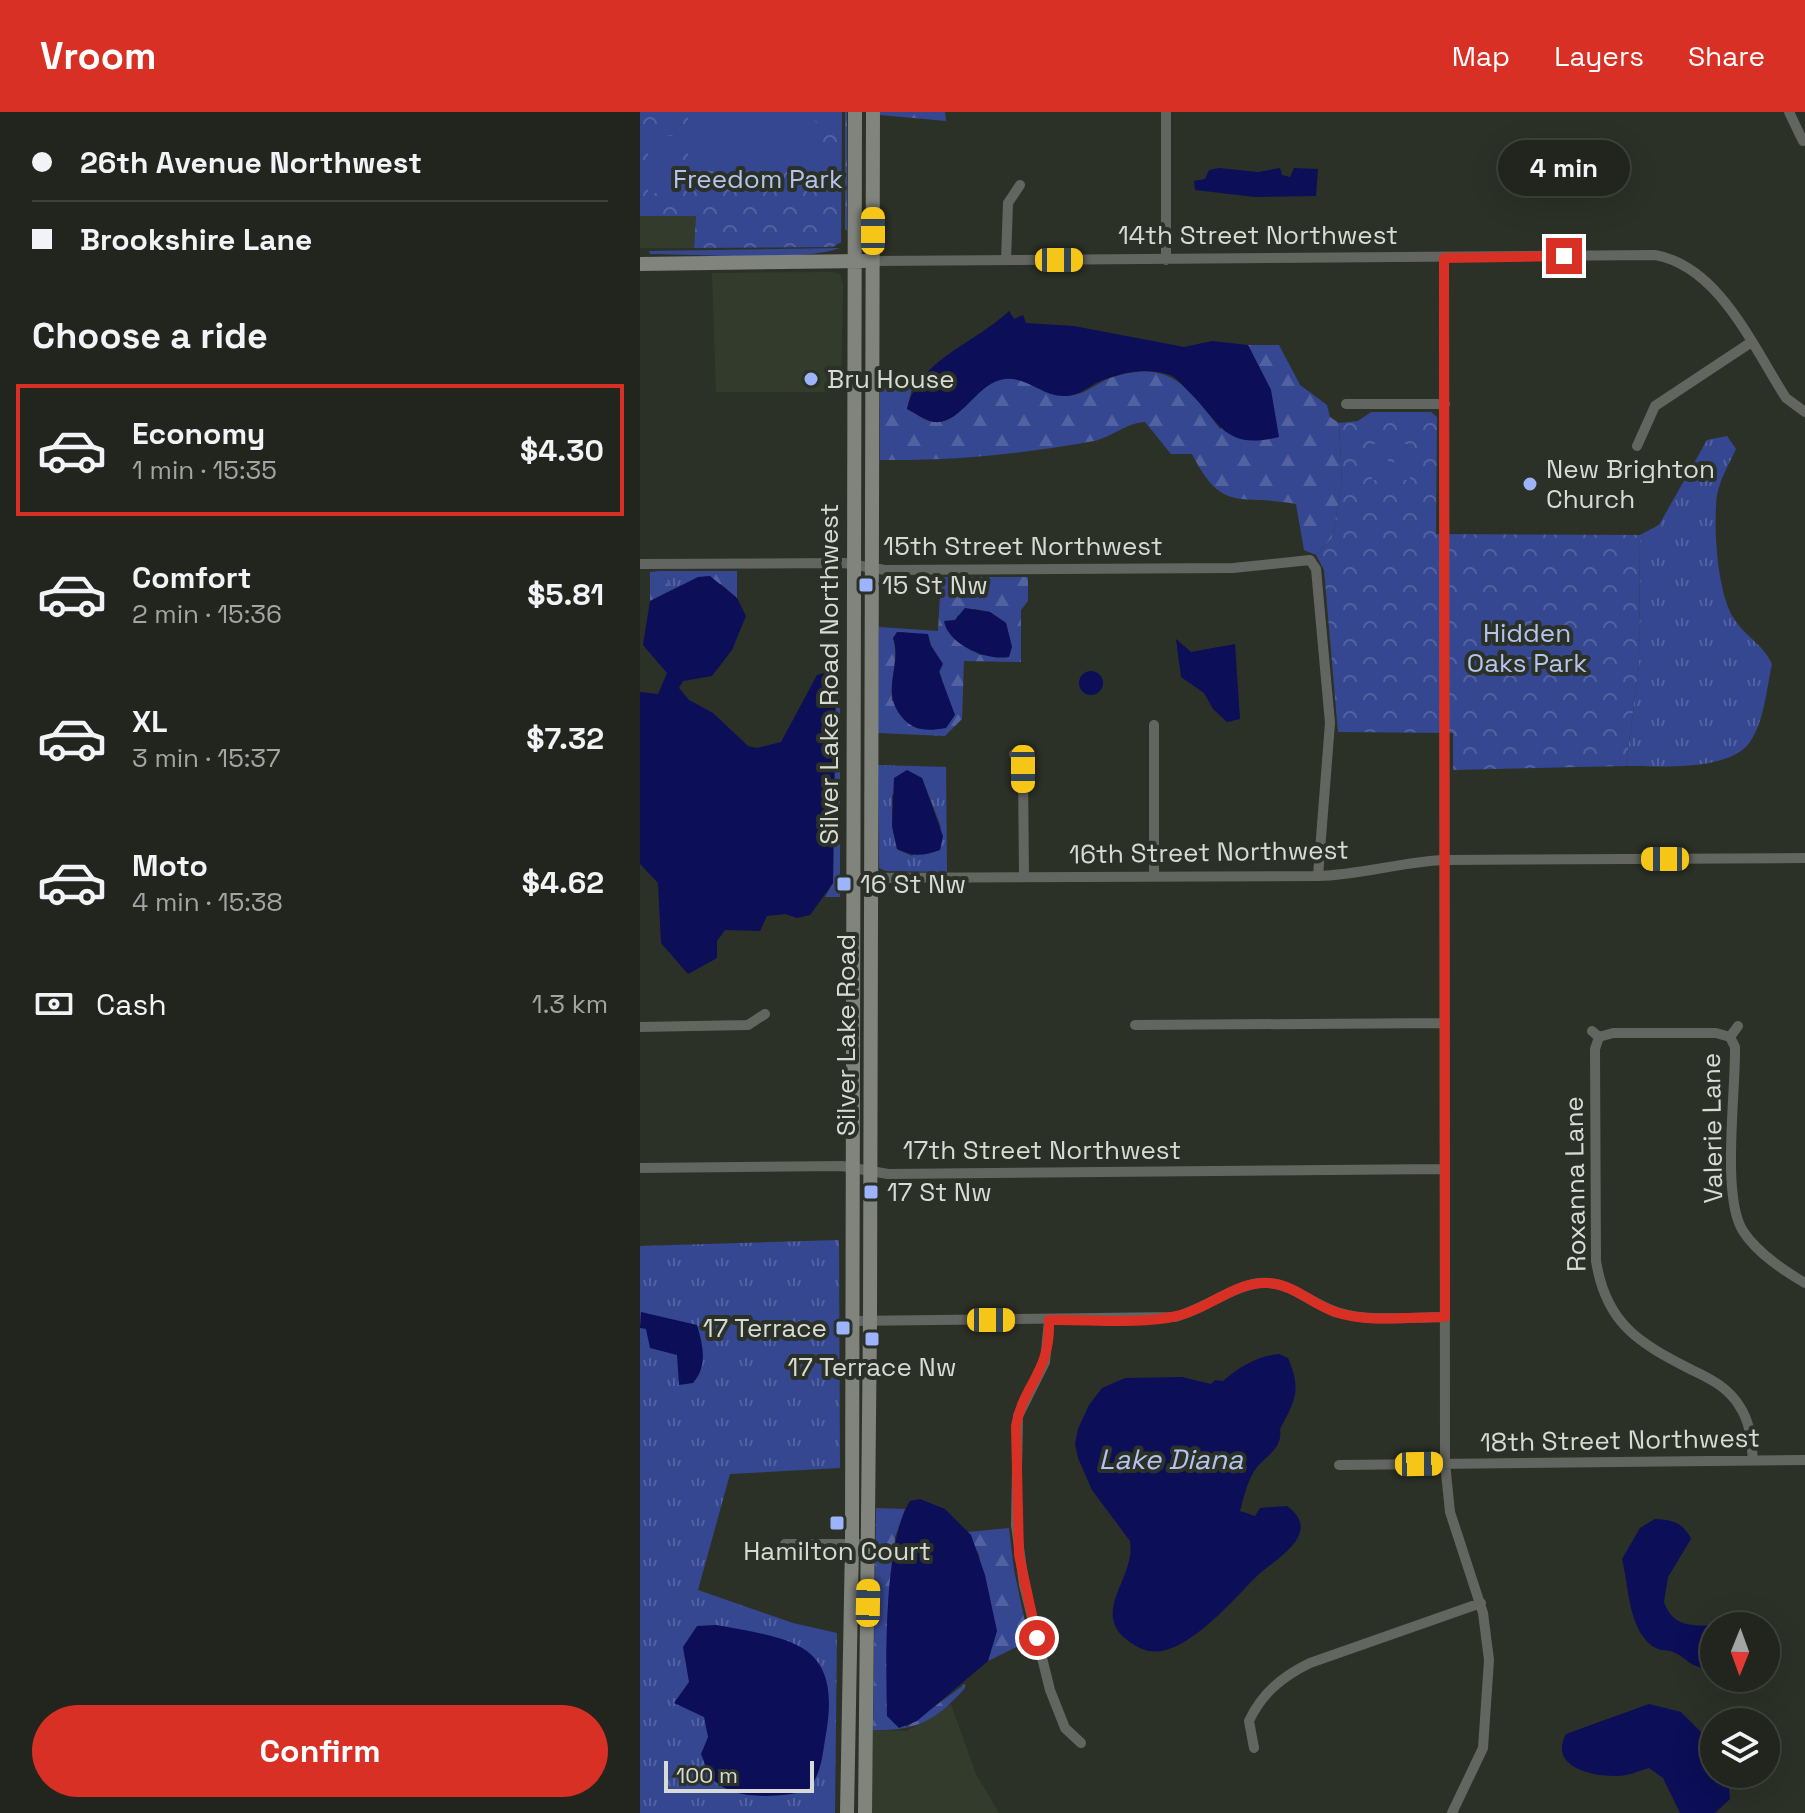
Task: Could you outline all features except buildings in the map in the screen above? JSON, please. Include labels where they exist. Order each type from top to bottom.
[{"type":"main road","name":"Silver Lake Road Northwest","points":[[847,1813],[852,1544],[855,112]]},
{"type":"main road","name":"Silver Lake Road","points":[[865,1813],[869,1543],[873,112]]},
{"type":"main road","name":"14th Street Northwest","points":[[640,264],[873,261]]},
{"type":"street","points":[[1166,112],[1166,260]]},
{"type":"street","points":[[1789,112],[1803,141]]},
{"type":"street","points":[[1006,260],[1008,203],[1020,185]]},
{"type":"street","points":[[1444,258],[1445,1463],[1450,1512],[1481,1603],[1489,1660],[1483,1748],[1452,1813]]},
{"type":"street","name":"14th Street Northwest","points":[[873,261],[1669,258],[1708,280],[1786,398],[1805,412]]},
{"type":"street","points":[[1637,446],[1655,406],[1750,343]]},
{"type":"street","points":[[1346,404],[1445,404]]},
{"type":"street","name":"15th Street Northwest","points":[[640,564],[854,564],[873,569],[1233,568],[1310,560],[1316,569],[1330,723],[1318,876]]},
{"type":"street","points":[[1154,725],[1154,877]]},
{"type":"street","points":[[1014,754],[1023,769],[1024,877]]},
{"type":"street","name":"16th Street Northwest","points":[[852,878],[1318,876],[1355,873],[1406,861],[1805,858]]},
{"type":"street","points":[[640,1027],[748,1025],[765,1014]]},
{"type":"street","points":[[1135,1025],[1445,1023]]},
{"type":"street","name":"Valerie Lane","points":[[1730,1037],[1738,1026]]},
{"type":"street","name":"Valerie Lane","points":[[1595,1034],[1716,1033],[1730,1037],[1735,1047],[1733,1189],[1737,1217],[1759,1249],[1805,1283]]},
{"type":"street","name":"Roxanna Lane","points":[[1595,1034],[1596,1261],[1601,1290],[1615,1316],[1640,1342],[1711,1379],[1733,1397],[1749,1427],[1753,1460]]},
{"type":"street","name":"17th Street Northwest","points":[[640,1168],[853,1167],[888,1174],[1444,1169]]},
{"type":"street","points":[[852,1321],[1175,1317],[1212,1304],[1239,1288],[1270,1283],[1288,1287],[1319,1305],[1346,1315],[1445,1317]]},
{"type":"street","points":[[1049,1320],[1045,1362],[1016,1426],[1016,1525],[1024,1585],[1050,1690],[1065,1728],[1081,1743]]},
{"type":"street","name":"18th Street Northwest","points":[[1339,1465],[1805,1460]]},
{"type":"street","points":[[785,1544],[869,1543]]},
{"type":"street","points":[[1254,1748],[1249,1721],[1261,1699],[1284,1677],[1310,1663],[1481,1603]]},
{"type":"shaded area","points":[[640,216],[696,216],[694,248],[640,248]]},
{"type":"shaded area","points":[[712,273],[840,274],[843,285],[841,392],[716,392]]},
{"type":"shaded area","points":[[951,1704],[976,1774],[999,1813],[871,1813],[873,1730],[907,1731]]},
{"type":"green space","name":"Freedom Park","points":[[640,112],[842,112],[841,242],[833,247],[694,248],[696,216],[640,216]]},
{"type":"green space","points":[[688,112],[812,112],[820,132],[823,164],[696,169],[688,163]]},
{"type":"green space","points":[[847,112],[847,230],[845,230]]},
{"type":"green space","points":[[880,112],[945,112],[946,121],[880,115]]},
{"type":"green space","points":[[648,135],[677,136],[679,193],[648,193]]},
{"type":"green space","points":[[840,248],[776,256],[650,254],[649,251]]},
{"type":"green space","points":[[1248,345],[1279,345],[1300,385],[1327,405],[1330,417],[1339,423],[1342,483],[1332,538],[1316,555],[1304,550],[1296,504],[1235,498],[1224,494],[1213,486],[1192,454],[1171,454],[1145,422],[1094,441],[1040,450],[961,458],[880,460],[880,387],[912,388],[907,409],[935,422],[953,417],[984,389],[1001,379],[1020,380],[1067,395],[1081,393],[1110,378],[1148,371],[1175,380],[1187,389],[1220,429],[1271,390]]},
{"type":"green space","name":"Hidden Oaks Park","points":[[1371,412],[1431,412],[1437,417],[1436,534],[1640,535],[1639,664],[1626,766],[1453,770],[1453,733],[1338,732],[1324,570],[1316,555],[1332,538],[1342,483],[1339,423],[1358,421]]},
{"type":"green space","points":[[1727,436],[1736,449],[1717,495],[1718,558],[1723,591],[1733,617],[1772,664],[1762,715],[1750,742],[1740,752],[1726,758],[1692,765],[1626,766],[1639,664],[1640,535],[1659,525],[1707,440]]},
{"type":"green space","points":[[1372,444],[1388,444],[1388,480],[1372,480]]},
{"type":"green space","points":[[1394,444],[1410,444],[1410,480],[1394,480]]},
{"type":"green space","points":[[660,571],[682,571],[682,585],[672,590]]},
{"type":"green space","points":[[660,571],[672,590],[650,601],[650,572]]},
{"type":"green space","points":[[682,571],[737,571],[737,598],[721,584],[682,585]]},
{"type":"green space","points":[[941,577],[1028,577],[1028,601],[1021,610],[1021,662],[964,661],[962,719],[945,736],[878,733],[879,627],[938,631]],"holes":[[[974,609],[990,612],[1006,623],[1012,647],[980,655],[953,634],[957,616]],[[901,632],[928,635],[942,679],[892,701],[893,638]]]},
{"type":"green space","points":[[836,669],[840,669],[840,897],[825,897],[833,883]]},
{"type":"green space","points":[[878,765],[946,767],[947,872],[886,871],[879,868]],"holes":[[[922,778],[941,827],[912,856],[897,849],[892,826],[892,795]]]},
{"type":"green space","points":[[839,1240],[840,1468],[730,1474],[698,1590],[793,1623],[837,1633],[835,1813],[640,1813],[640,1246]]},
{"type":"green space","points":[[876,1508],[905,1509],[895,1537],[887,1716],[907,1727],[873,1730]]},
{"type":"green space","points":[[1009,1528],[1029,1641],[988,1661],[993,1641],[979,1555],[968,1532]]},
{"type":"green space","points":[[965,1684],[965,1688],[944,1709],[924,1722],[907,1727]]},
{"type":"water","points":[[1219,168],[1258,172],[1280,168],[1282,175],[1290,177],[1294,168],[1318,169],[1316,196],[1255,197],[1195,190],[1194,181],[1205,179],[1209,170]]},
{"type":"water","points":[[1009,311],[1014,319],[1023,315],[1026,323],[1074,326],[1184,347],[1212,341],[1248,345],[1271,390],[1279,437],[1246,440],[1234,437],[1175,378],[1149,371],[1113,376],[1068,396],[1047,393],[1016,380],[1000,380],[983,390],[960,412],[943,421],[924,419],[907,409],[923,377],[935,365]]},
{"type":"water","points":[[710,576],[737,598],[746,616],[732,650],[712,676],[683,681],[679,688],[689,700],[713,713],[748,746],[757,748],[781,742],[817,675],[836,669],[833,883],[810,915],[797,918],[785,914],[767,916],[760,931],[725,930],[717,941],[717,958],[688,974],[661,943],[658,883],[640,864],[640,692],[658,694],[667,673],[643,645],[650,601],[698,577]]},
{"type":"water","points":[[965,608],[990,612],[1006,623],[1012,647],[1009,657],[980,654],[953,637],[944,621],[955,620]]},
{"type":"water","points":[[897,632],[928,634],[930,644],[943,664],[939,672],[955,715],[946,728],[916,728],[901,716],[895,706],[892,696],[896,658],[893,638]]},
{"type":"water","points":[[1176,639],[1191,652],[1235,644],[1240,719],[1227,722],[1213,709],[1204,693],[1181,677]]},
{"type":"water","points":[[1091,671],[1100,674],[1103,683],[1100,692],[1091,695],[1082,692],[1079,683],[1082,674]]},
{"type":"water","points":[[907,770],[922,778],[943,836],[940,850],[928,854],[918,855],[897,849],[892,826],[894,778]]},
{"type":"water","points":[[641,1312],[697,1325],[702,1362],[693,1383],[679,1385],[677,1355],[650,1348],[646,1329],[640,1328]]},
{"type":"water","name":"Lake Diana","points":[[1279,1354],[1288,1358],[1295,1379],[1295,1395],[1280,1429],[1279,1441],[1254,1471],[1240,1511],[1255,1516],[1260,1508],[1287,1506],[1297,1516],[1301,1526],[1299,1535],[1285,1553],[1188,1640],[1155,1652],[1140,1648],[1123,1636],[1115,1624],[1113,1612],[1130,1556],[1130,1541],[1092,1490],[1075,1444],[1089,1405],[1102,1388],[1125,1378],[1182,1377],[1211,1384],[1215,1380],[1223,1381],[1256,1360]]},
{"type":"water","points":[[920,1499],[945,1509],[971,1535],[985,1575],[997,1631],[988,1661],[917,1721],[899,1728],[887,1716],[888,1605],[901,1520],[910,1501]]},
{"type":"water","points":[[1655,1519],[1667,1520],[1684,1529],[1691,1539],[1668,1577],[1664,1602],[1668,1611],[1680,1622],[1700,1625],[1700,1667],[1676,1653],[1658,1649],[1648,1642],[1635,1622],[1622,1559],[1640,1528]]},
{"type":"water","points":[[716,1625],[788,1641],[818,1662],[826,1680],[829,1703],[821,1764],[807,1791],[770,1796],[743,1794],[720,1785],[709,1775],[701,1754],[708,1737],[704,1717],[674,1703],[689,1682],[683,1647],[697,1626]]},
{"type":"water","points":[[1649,1704],[1681,1712],[1700,1731],[1700,1788],[1729,1788],[1730,1799],[1715,1813],[1680,1813],[1663,1778],[1649,1768],[1621,1776],[1607,1776],[1576,1768],[1563,1755],[1562,1745],[1566,1734]]},
{"type":"place","name":"Bru House","points":[[811,379]]},
{"type":"place","name":"New Brighton Church","points":[[1530,484]]},
{"type":"place","name":"15 St Nw","points":[[866,585]]},
{"type":"place","name":"16 St Nw","points":[[844,884]]},
{"type":"place","name":"17 St Nw","points":[[871,1192]]},
{"type":"place","name":"17 Terrace","points":[[843,1328]]},
{"type":"place","name":"17 Terrace Nw","points":[[872,1339]]},
{"type":"place","name":"Hamilton Court","points":[[837,1523]]},
{"type":"route","points":[[1037,1638],[1024,1585],[1016,1525],[1016,1426],[1045,1362],[1049,1320],[1175,1317],[1212,1304],[1239,1288],[1259,1283],[1288,1287],[1319,1305],[1346,1315],[1445,1317],[1444,258],[1564,256]]}]
